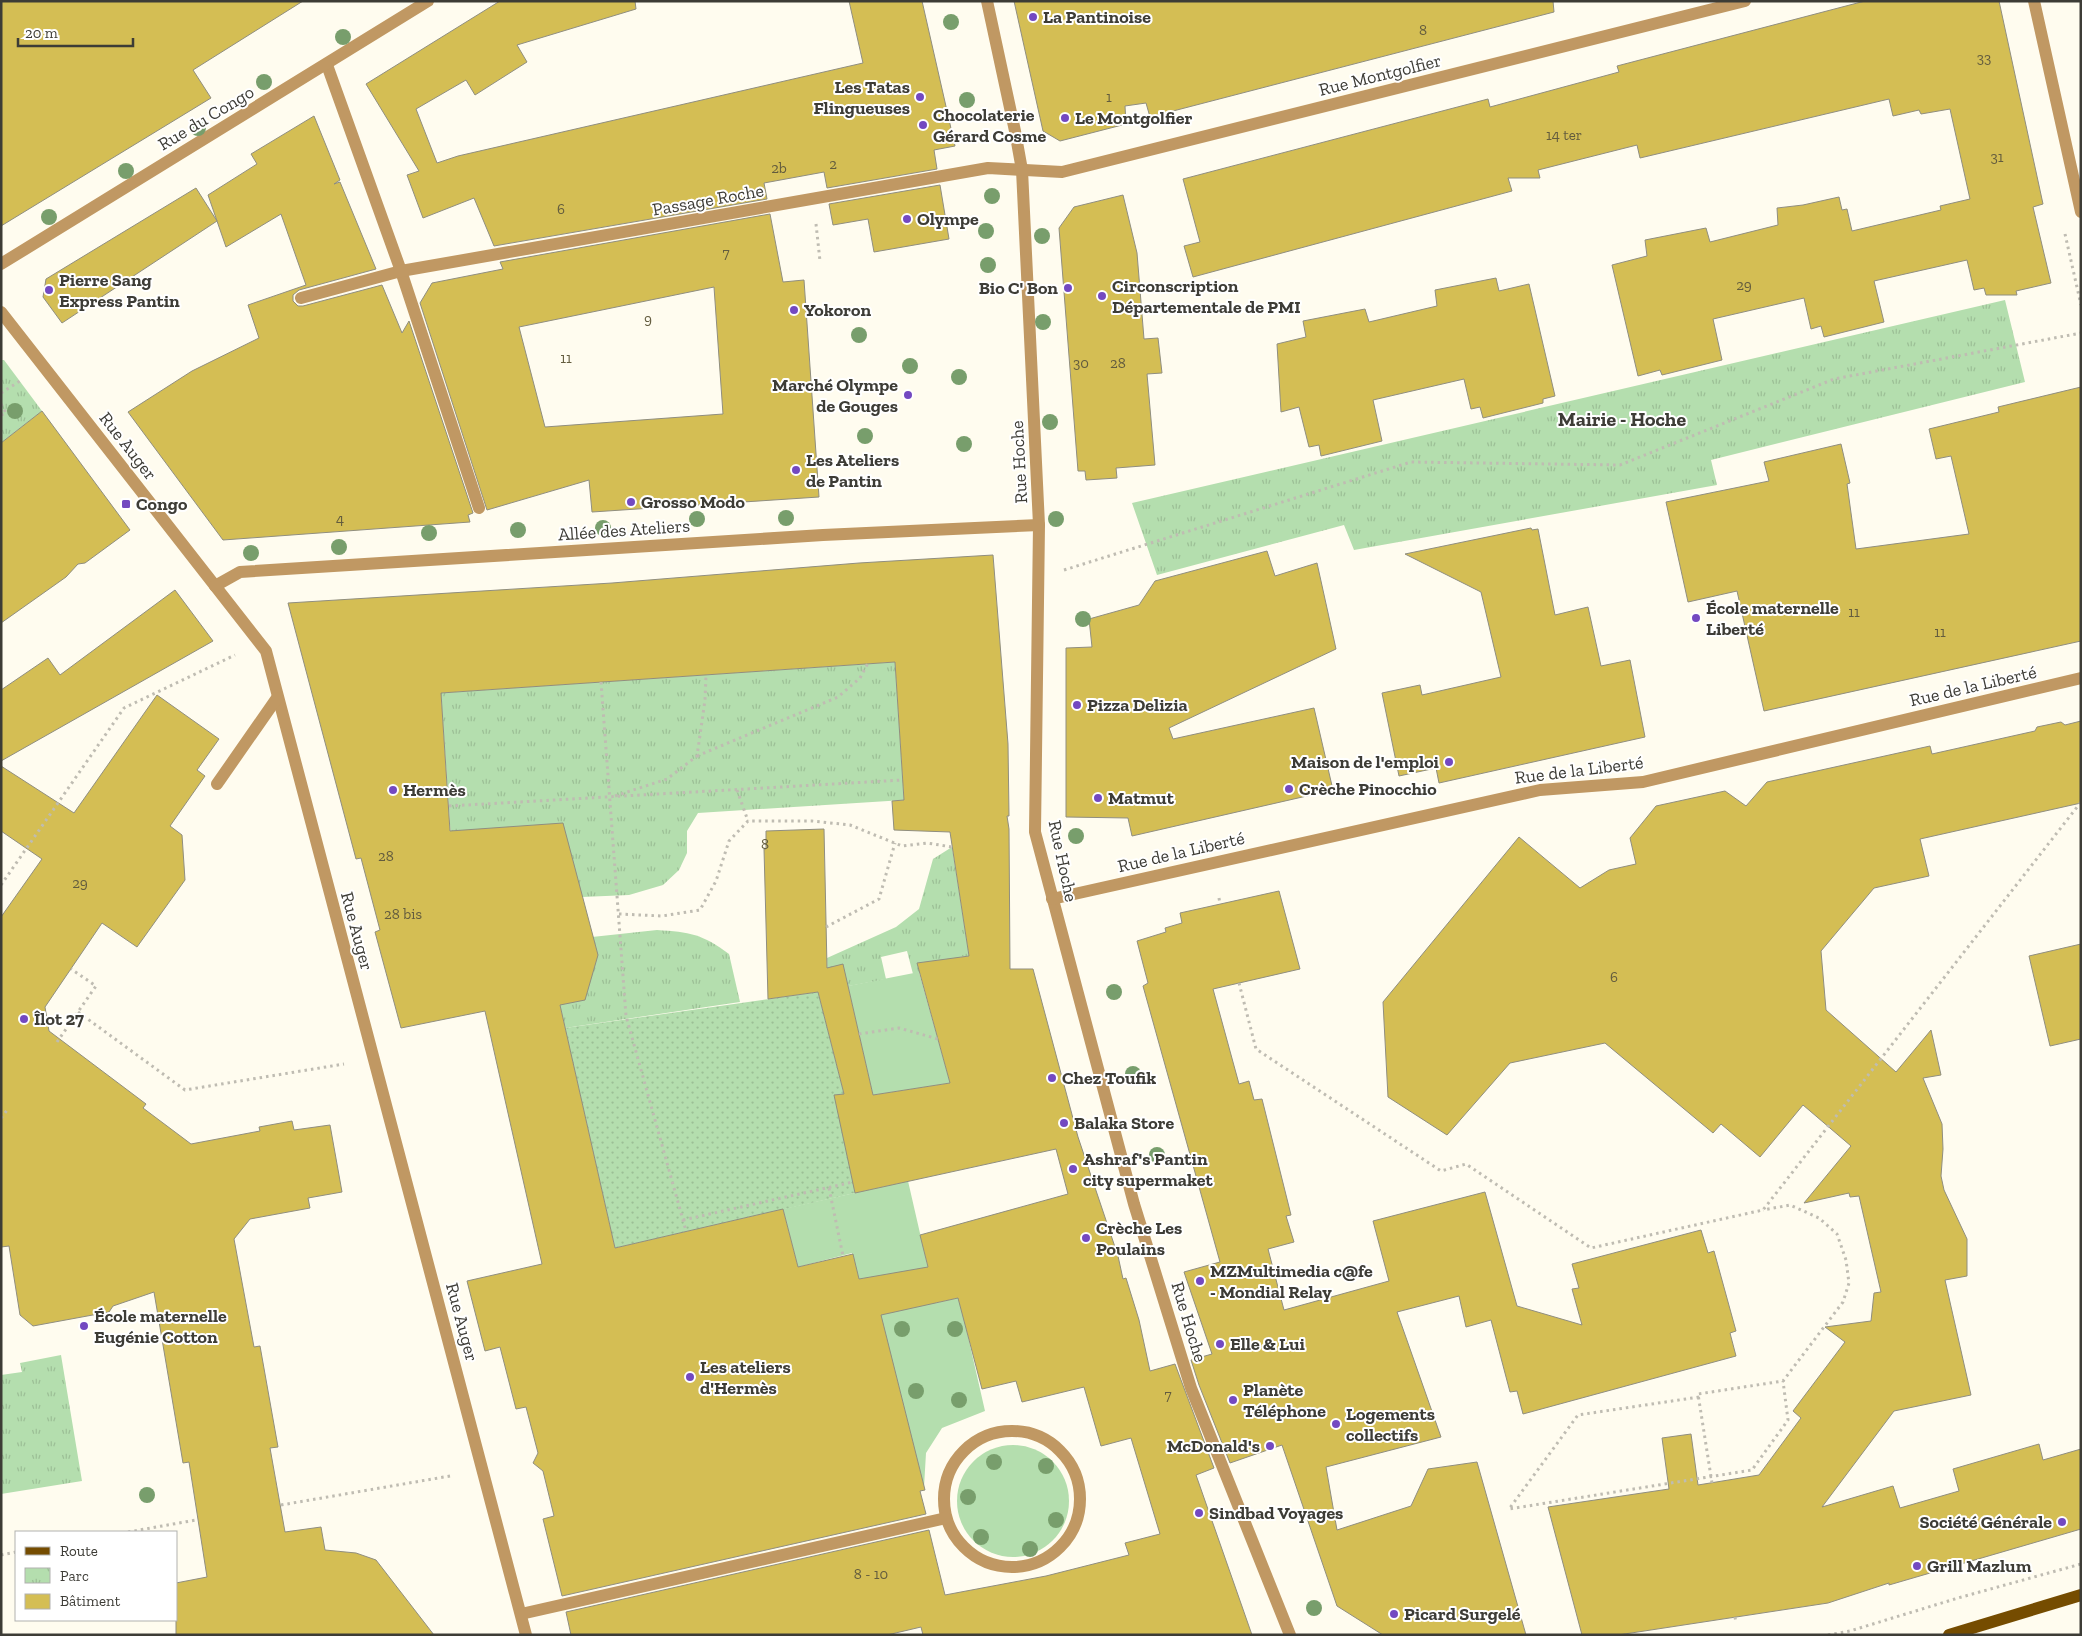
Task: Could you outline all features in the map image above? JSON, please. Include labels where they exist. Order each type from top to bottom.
[{"type":"main road","points":[[1949,1635],[2081,1595]]},
{"type":"street","name":"Rue du Congo","points":[[1,264],[327,65],[428,1]]},
{"type":"street","name":"Rue Hoche","points":[[987,1],[1016,131],[1022,170],[1039,525],[1040,578],[1035,832],[1134,1204],[1192,1388],[1290,1635]]},
{"type":"street","name":"Rue Montgolfier","points":[[1022,170],[1062,172],[1745,1]]},
{"type":"street","points":[[2034,1],[2081,212]]},
{"type":"street","points":[[327,65],[401,271],[479,508]]},
{"type":"street","name":"Passage Roche","points":[[300,298],[401,271],[988,168],[1022,170]]},
{"type":"street","name":"Rue Auger","points":[[1,312],[266,651],[526,1635]]},
{"type":"street","name":"Allée des Ateliers","points":[[215,586],[240,572],[823,535],[1039,525]]},
{"type":"street","name":"Rue de la Liberté","points":[[1052,898],[1540,790],[1643,782],[2081,678]]},
{"type":"street","points":[[217,784],[277,698]]},
{"type":"street","points":[[999,1431],[1027,1432],[1053,1443],[1072,1464],[1081,1492],[1078,1520],[1064,1546],[1040,1562],[1011,1568],[983,1562],[960,1544],[946,1518],[944,1490],[953,1464],[973,1442],[999,1431]]},
{"type":"street","points":[[521,1614],[946,1518]]},
{"type":"path","points":[[813,199],[820,261]]},
{"type":"path","points":[[1040,578],[1411,462],[1620,465],[1834,379],[2081,333]]},
{"type":"path","points":[[1,393],[20,381]]},
{"type":"path","points":[[1,404],[6,413],[1,415]]},
{"type":"path","points":[[1,885],[124,708],[235,654]]},
{"type":"path","points":[[610,797],[667,779],[697,756],[838,697],[860,678],[868,664]]},
{"type":"path","points":[[697,756],[706,700],[706,675]]},
{"type":"path","points":[[601,682],[626,1016],[686,1231]]},
{"type":"path","points":[[449,806],[903,780]]},
{"type":"path","points":[[737,790],[748,821]]},
{"type":"path","points":[[1763,1210],[2081,802]]},
{"type":"path","points":[[618,914],[662,916],[700,910],[716,881],[729,841],[748,821],[812,821],[850,825],[902,846],[927,843],[952,847]]},
{"type":"path","points":[[826,927],[879,899],[895,843]]},
{"type":"path","points":[[1219,898],[1220,904]]},
{"type":"path","points":[[57,1042],[96,986],[71,969]]},
{"type":"path","points":[[1239,983],[1256,1049],[1441,1171],[1466,1164],[1591,1248],[1790,1205],[1819,1218],[1837,1234],[1846,1260],[1849,1283],[1843,1302],[1782,1381],[1698,1394],[1712,1483]]},
{"type":"path","points":[[78,1012],[185,1090],[344,1064]]},
{"type":"path","points":[[859,1034],[899,1028],[938,1039]]},
{"type":"path","points":[[1,1118],[8,1109]]},
{"type":"path","points":[[683,1220],[853,1182]]},
{"type":"path","points":[[829,1188],[843,1256]]},
{"type":"path","points":[[1699,1397],[1578,1415],[1509,1509],[1752,1470],[1788,1420],[1782,1381]]},
{"type":"path","points":[[281,1505],[450,1476]]},
{"type":"path","points":[[134,1531],[196,1520]]},
{"type":"path","points":[[1,1554],[15,1552]]},
{"type":"path","points":[[1828,1635],[1850,1631],[1958,1598],[2081,1564]]},
{"type":"path","points":[[1735,1617],[1736,1624]]},
{"type":"green space","points":[[2005,300],[2025,382],[1711,460],[1717,485],[1354,550],[1344,525],[1157,575],[1132,503]]},
{"type":"green space","points":[[1,360],[4,360],[42,411],[1,443]]},
{"type":"green space","points":[[895,662],[904,800],[698,813],[687,831],[687,853],[679,870],[663,885],[629,895],[582,897],[452,853],[441,693]]},
{"type":"green space","points":[[952,847],[969,956],[960,957],[960,963],[913,974],[907,951],[881,957],[886,979],[828,990],[827,958],[896,927],[919,909],[933,859]]},
{"type":"green space","points":[[657,930],[695,935],[711,942],[729,954],[740,1002],[565,1028],[560,1005],[592,937]]},
{"type":"green space","points":[[919,972],[950,1083],[873,1095],[848,986]]},
{"type":"green space","points":[[818,992],[844,1094],[855,1193],[615,1248],[565,1028]]},
{"type":"green space","points":[[908,1181],[936,1303],[992,1290],[964,1319],[985,1411],[942,1428],[926,1453],[924,1487],[881,1316],[874,1277],[859,1279],[852,1253],[798,1267],[783,1209]]},
{"type":"green space","points":[[61,1355],[82,1481],[1,1494],[1,1375],[22,1372],[20,1363]]},
{"type":"green space","points":[[1013,1445],[1034,1449],[1053,1461],[1065,1480],[1069,1501],[1065,1522],[1053,1541],[1034,1553],[1013,1557],[992,1553],[973,1541],[961,1522],[957,1501],[961,1480],[973,1461],[992,1449]]},
{"type":"building","points":[[1,1],[303,1],[193,70],[211,98],[1,226]]},
{"type":"building","points":[[500,1],[635,1],[636,9],[517,45],[527,62],[475,95],[466,80],[416,109],[437,163],[458,156],[863,63],[849,1],[922,1],[955,146],[934,150],[937,169],[827,188],[824,172],[764,183],[767,199],[494,246],[474,198],[423,218],[407,175],[419,171],[366,84]]},
{"type":"building","points":[[1014,1],[1553,1],[1554,12],[1150,117],[1146,103],[1125,106],[1126,124],[1060,141],[1043,131]]},
{"type":"building","points":[[1865,1],[1999,1],[2043,204],[2033,207],[2051,283],[2016,291],[2017,295],[1986,295],[1984,288],[1974,290],[1967,260],[1874,281],[1884,322],[1824,337],[1821,326],[1811,329],[1804,298],[1713,319],[1722,360],[1662,375],[1660,370],[1638,376],[1612,265],[1647,256],[1645,240],[1706,228],[1710,242],[1778,225],[1777,208],[1803,205],[1839,197],[1842,210],[1847,209],[1852,231],[1941,210],[1940,206],[1970,199],[1950,109],[1921,114],[1919,110],[1893,116],[1889,99],[1640,158],[1637,145],[1538,170],[1540,178],[1508,178],[1512,191],[1193,277],[1184,246],[1200,242],[1183,179],[1488,99],[1490,107],[1619,72],[1617,66]]},
{"type":"building","points":[[314,116],[340,180],[334,184],[340,182],[376,269],[299,290],[293,295],[293,301],[298,306],[303,306],[382,285],[402,333],[409,321],[473,513],[468,515],[470,522],[223,540],[128,412],[192,371],[259,338],[248,305],[306,285],[281,214],[226,247],[208,195],[257,164],[251,154]]},
{"type":"building","name":"Olympe","points":[[940,185],[949,239],[874,252],[868,219],[833,225],[829,204]]},
{"type":"building","points":[[196,188],[217,221],[62,323],[43,297],[46,279]]},
{"type":"building","name":"Circonscription Départementale de PMI","points":[[1123,195],[1137,253],[1144,339],[1158,338],[1162,373],[1147,374],[1155,465],[1116,468],[1117,478],[1086,480],[1085,471],[1078,471],[1059,228],[1074,207]]},
{"type":"building","points":[[770,214],[783,282],[804,280],[819,497],[592,512],[589,480],[487,510],[420,303],[432,283],[503,269],[500,262]],"holes":[[[714,287],[723,414],[545,427],[519,327]]]},
{"type":"building","points":[[1496,278],[1499,291],[1529,284],[1555,396],[1543,399],[1543,403],[1483,418],[1480,407],[1471,409],[1464,379],[1373,400],[1382,441],[1321,456],[1319,445],[1309,447],[1299,407],[1281,412],[1277,344],[1306,337],[1303,321],[1365,309],[1369,322],[1437,306],[1435,290]]},
{"type":"building","points":[[2081,387],[2081,641],[1764,711],[1737,591],[1688,602],[1666,502],[1769,481],[1764,462],[1841,444],[1850,483],[1847,484],[1856,549],[1969,534],[1951,456],[1936,459],[1929,429],[1999,412],[1998,407]]},
{"type":"building","points":[[42,411],[130,530],[85,563],[78,564],[66,577],[1,623],[1,443]]},
{"type":"building","points":[[1531,528],[1532,530],[1538,529],[1555,615],[1588,607],[1601,666],[1630,660],[1645,737],[1439,783],[1436,768],[1399,776],[1382,693],[1420,685],[1422,695],[1501,677],[1481,592],[1405,554]]},
{"type":"building","points":[[1267,551],[1275,576],[1317,563],[1336,649],[1169,728],[1173,739],[1314,708],[1333,790],[1132,836],[1128,818],[1066,817],[1066,648],[1092,647],[1089,619],[1139,605],[1155,581]]},
{"type":"building","points":[[993,555],[1008,744],[1009,816],[1007,816],[1009,829],[1010,969],[1033,969],[1078,1137],[1118,1256],[1123,1279],[1126,1278],[1139,1320],[1150,1371],[1175,1364],[1214,1468],[1196,1475],[1252,1635],[923,1635],[921,1627],[887,1635],[571,1635],[566,1612],[929,1530],[945,1595],[1046,1576],[1129,1555],[1125,1543],[1160,1534],[1131,1438],[1101,1446],[1084,1387],[1022,1402],[1016,1381],[982,1389],[958,1298],[881,1315],[925,1490],[920,1491],[926,1514],[562,1596],[543,1519],[554,1516],[543,1471],[533,1463],[538,1453],[526,1407],[516,1409],[500,1347],[485,1351],[467,1281],[542,1264],[485,1011],[401,1028],[375,932],[380,930],[361,858],[356,859],[288,603],[612,583],[859,563]],"holes":[[[895,662],[904,800],[892,801],[894,830],[950,832],[969,956],[917,963],[950,1083],[873,1095],[843,964],[827,968],[824,829],[766,831],[766,849],[764,849],[768,999],[818,992],[844,1094],[834,1095],[855,1193],[1056,1149],[1068,1194],[920,1235],[928,1267],[859,1279],[853,1254],[798,1267],[783,1209],[615,1248],[560,1005],[585,1000],[598,955],[563,823],[450,831],[441,693]]]},
{"type":"building","points":[[175,590],[213,641],[1,761],[1,690],[48,658],[60,675]]},
{"type":"building","points":[[157,695],[219,739],[197,770],[205,776],[170,826],[182,835],[185,880],[137,947],[102,923],[45,1007],[49,1031],[146,1104],[143,1108],[191,1144],[260,1131],[259,1127],[292,1121],[294,1130],[330,1125],[342,1192],[308,1198],[310,1208],[250,1219],[234,1239],[254,1347],[260,1346],[278,1447],[270,1448],[285,1532],[321,1527],[325,1550],[356,1553],[376,1560],[434,1635],[176,1635],[178,1583],[207,1577],[189,1462],[183,1463],[154,1292],[113,1306],[109,1312],[33,1326],[20,1315],[9,1246],[1,1247],[1,917],[42,859],[1,831],[1,766],[74,813]]},
{"type":"building","points":[[2081,721],[2081,803],[1920,839],[1929,876],[1874,888],[1821,951],[1826,1010],[1896,1072],[1931,1030],[1941,1075],[1923,1078],[1942,1124],[1941,1176],[1944,1190],[1967,1239],[1967,1276],[1945,1280],[1971,1395],[1894,1411],[1822,1507],[1893,1486],[1900,1508],[1959,1491],[1953,1469],[2039,1444],[2043,1460],[2081,1449],[2081,1529],[1889,1585],[1889,1583],[1828,1603],[1618,1635],[1582,1635],[1548,1507],[1669,1489],[1662,1438],[1691,1434],[1698,1485],[1759,1475],[1801,1418],[1793,1411],[1845,1342],[1825,1327],[1871,1321],[1874,1293],[1881,1292],[1859,1196],[1850,1197],[1849,1193],[1804,1203],[1851,1146],[1803,1105],[1760,1157],[1721,1124],[1713,1133],[1605,1043],[1510,1063],[1447,1135],[1388,1097],[1383,1002],[1519,837],[1580,888],[1609,870],[1636,864],[1630,838],[1656,806],[1725,791],[1746,806],[1767,782],[1930,746],[1932,754],[2035,731],[2037,727],[2061,722],[2065,725]]},
{"type":"building","points":[[1279,891],[1300,969],[1213,989],[1239,1084],[1249,1081],[1254,1100],[1262,1099],[1291,1215],[1286,1216],[1294,1242],[1268,1249],[1284,1310],[1389,1281],[1373,1221],[1485,1192],[1517,1306],[1582,1325],[1572,1289],[1579,1288],[1572,1264],[1701,1230],[1708,1253],[1714,1251],[1736,1331],[1730,1333],[1736,1356],[1523,1414],[1517,1391],[1510,1392],[1491,1320],[1466,1327],[1459,1296],[1397,1312],[1441,1437],[1326,1467],[1337,1530],[1411,1506],[1428,1469],[1477,1462],[1526,1635],[1383,1635],[1337,1606],[1282,1445],[1230,1463],[1199,1385],[1191,1360],[1212,1354],[1184,1272],[1220,1262],[1143,986],[1148,983],[1137,941],[1166,932],[1165,928],[1182,923],[1180,913]]},
{"type":"building","points":[[2081,944],[2081,1039],[2050,1046],[2029,956]]},
{"type":"place","name":"La Pantinoise","points":[[1033,17]]},
{"type":"place","name":"Les Tatas Flingueuses","points":[[920,97]]},
{"type":"place","name":"Le Montgolfier","points":[[1065,118]]},
{"type":"place","name":"Chocolaterie Gérard Cosme","points":[[923,125]]},
{"type":"place","name":"Olympe","points":[[907,219]]},
{"type":"place","name":"Bio C' Bon","points":[[1068,288]]},
{"type":"place","name":"Pierre Sang Express Pantin","points":[[49,290]]},
{"type":"place","name":"Circonscription Départementale de PMI","points":[[1102,296]]},
{"type":"place","name":"Yokoron","points":[[794,310]]},
{"type":"place","name":"Marché Olympe de Gouges","points":[[908,395]]},
{"type":"place","name":"Les Ateliers de Pantin","points":[[796,470]]},
{"type":"place","name":"Grosso Modo","points":[[631,502]]},
{"type":"place","name":"Congo","points":[[126,504]]},
{"type":"place","name":"École maternelle Liberté","points":[[1696,618]]},
{"type":"place","name":"Pizza Delizia","points":[[1077,705]]},
{"type":"place","name":"Maison de l'emploi","points":[[1449,762]]},
{"type":"place","name":"Crèche Pinocchio","points":[[1289,789]]},
{"type":"place","name":"Hermès","points":[[393,790]]},
{"type":"place","name":"Matmut","points":[[1098,798]]},
{"type":"place","name":"Îlot 27","points":[[24,1019]]},
{"type":"place","name":"Chez Toufik","points":[[1052,1078]]},
{"type":"place","name":"Balaka Store","points":[[1064,1123]]},
{"type":"place","name":"Ashraf's Pantin city supermaket","points":[[1073,1169]]},
{"type":"place","name":"Crèche Les Poulains","points":[[1086,1238]]},
{"type":"place","name":"MZMultimedia c@fe - Mondial Relay","points":[[1200,1281]]},
{"type":"place","name":"École maternelle Eugénie Cotton","points":[[84,1326]]},
{"type":"place","name":"Elle & Lui","points":[[1220,1344]]},
{"type":"place","name":"Les ateliers d'Hermès","points":[[690,1377]]},
{"type":"place","name":"Planète Téléphone","points":[[1233,1400]]},
{"type":"place","name":"Logements collectifs","points":[[1336,1424]]},
{"type":"place","name":"McDonald's","points":[[1270,1446]]},
{"type":"place","name":"Sindbad Voyages","points":[[1199,1513]]},
{"type":"place","name":"Société Générale","points":[[2062,1522]]},
{"type":"place","name":"Grill Mazlum","points":[[1917,1566]]},
{"type":"place","name":"Picard Surgelé","points":[[1394,1614]]},
{"type":"district","name":"Mairie - Hoche","points":[[1622,419]]}]
